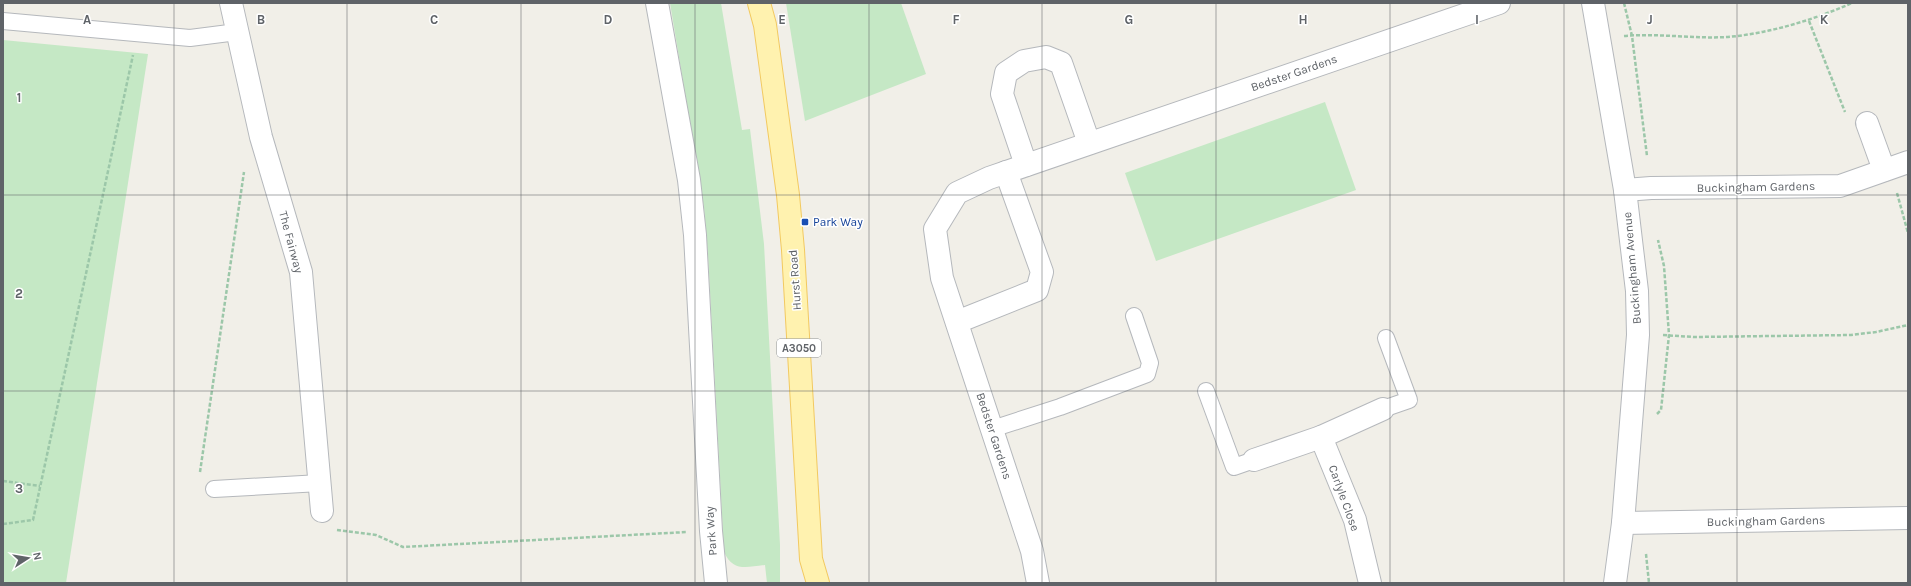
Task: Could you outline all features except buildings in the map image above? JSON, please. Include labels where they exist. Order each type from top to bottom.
[{"type":"main road","name":"Hurst Road","points":[[760,3],[765,25],[788,195],[811,559],[818,583]]},
{"type":"main road","name":"Hurst Road","points":[[806,583],[811,559]]},
{"type":"street","name":"The Fairway","points":[[231,3],[261,136],[300,272],[322,511]]},
{"type":"street","name":"Park Way","points":[[657,3],[689,180],[694,227],[711,531],[716,583]]},
{"type":"street","name":"Bedster Gardens","points":[[1038,583],[1032,551],[942,278],[935,229],[957,193],[1016,168],[1499,3]]},
{"type":"street","name":"Buckingham Avenue","points":[[1593,3],[1625,190],[1637,291],[1638,335],[1623,523],[1615,583]]},
{"type":"street","points":[[957,322],[1037,290],[1042,272],[1016,168],[1002,94],[1006,73],[1024,61],[1046,56],[1061,63],[1088,144]]},
{"type":"street","points":[[1857,120],[1886,170]]},
{"type":"street","name":"Buckingham Gardens","points":[[1625,190],[1651,188],[1840,186],[1908,162]]},
{"type":"street","points":[[1254,460],[1321,437],[1384,409]]},
{"type":"street","name":"Carlyle Close","points":[[1321,437],[1355,520],[1370,583]]},
{"type":"street","name":"Buckingham Gardens","points":[[1623,523],[1908,518]]},
{"type":"street","points":[[1022,583],[1032,551]]},
{"type":"lane","points":[[3,21],[190,38],[237,32]]},
{"type":"lane","points":[[992,429],[1060,407],[1147,374],[1150,363],[1134,316]]},
{"type":"lane","points":[[1384,409],[1408,400],[1386,338]]},
{"type":"lane","points":[[1206,391],[1234,467],[1254,460]]},
{"type":"lane","points":[[214,489],[320,483]]},
{"type":"path","points":[[1600,39],[1632,36],[1728,36],[1768,30],[1809,21],[1850,3]]},
{"type":"path","points":[[1809,21],[1857,120]]},
{"type":"path","points":[[3,524],[33,520],[130,63],[141,34]]},
{"type":"path","points":[[199,478],[249,141],[261,136]]},
{"type":"path","points":[[1886,170],[1899,200],[1908,233]]},
{"type":"path","points":[[1638,335],[1694,337],[1851,335],[1876,332],[1908,325]]},
{"type":"path","points":[[3,480],[40,486]]},
{"type":"path","points":[[322,511],[338,531],[376,535],[403,547],[711,531]]},
{"type":"green space","points":[[670,3],[721,3],[742,130],[750,129],[764,244],[780,545],[780,583],[767,583],[765,565],[741,567],[732,563],[724,552],[708,255],[704,208]]},
{"type":"green space","points":[[786,3],[901,3],[926,74],[805,121]]},
{"type":"green space","points":[[3,40],[148,54],[66,583],[3,583]]},
{"type":"green space","points":[[1325,102],[1356,190],[1156,261],[1125,173]]},
{"type":"place","name":"Park Way","points":[[805,222]]}]
